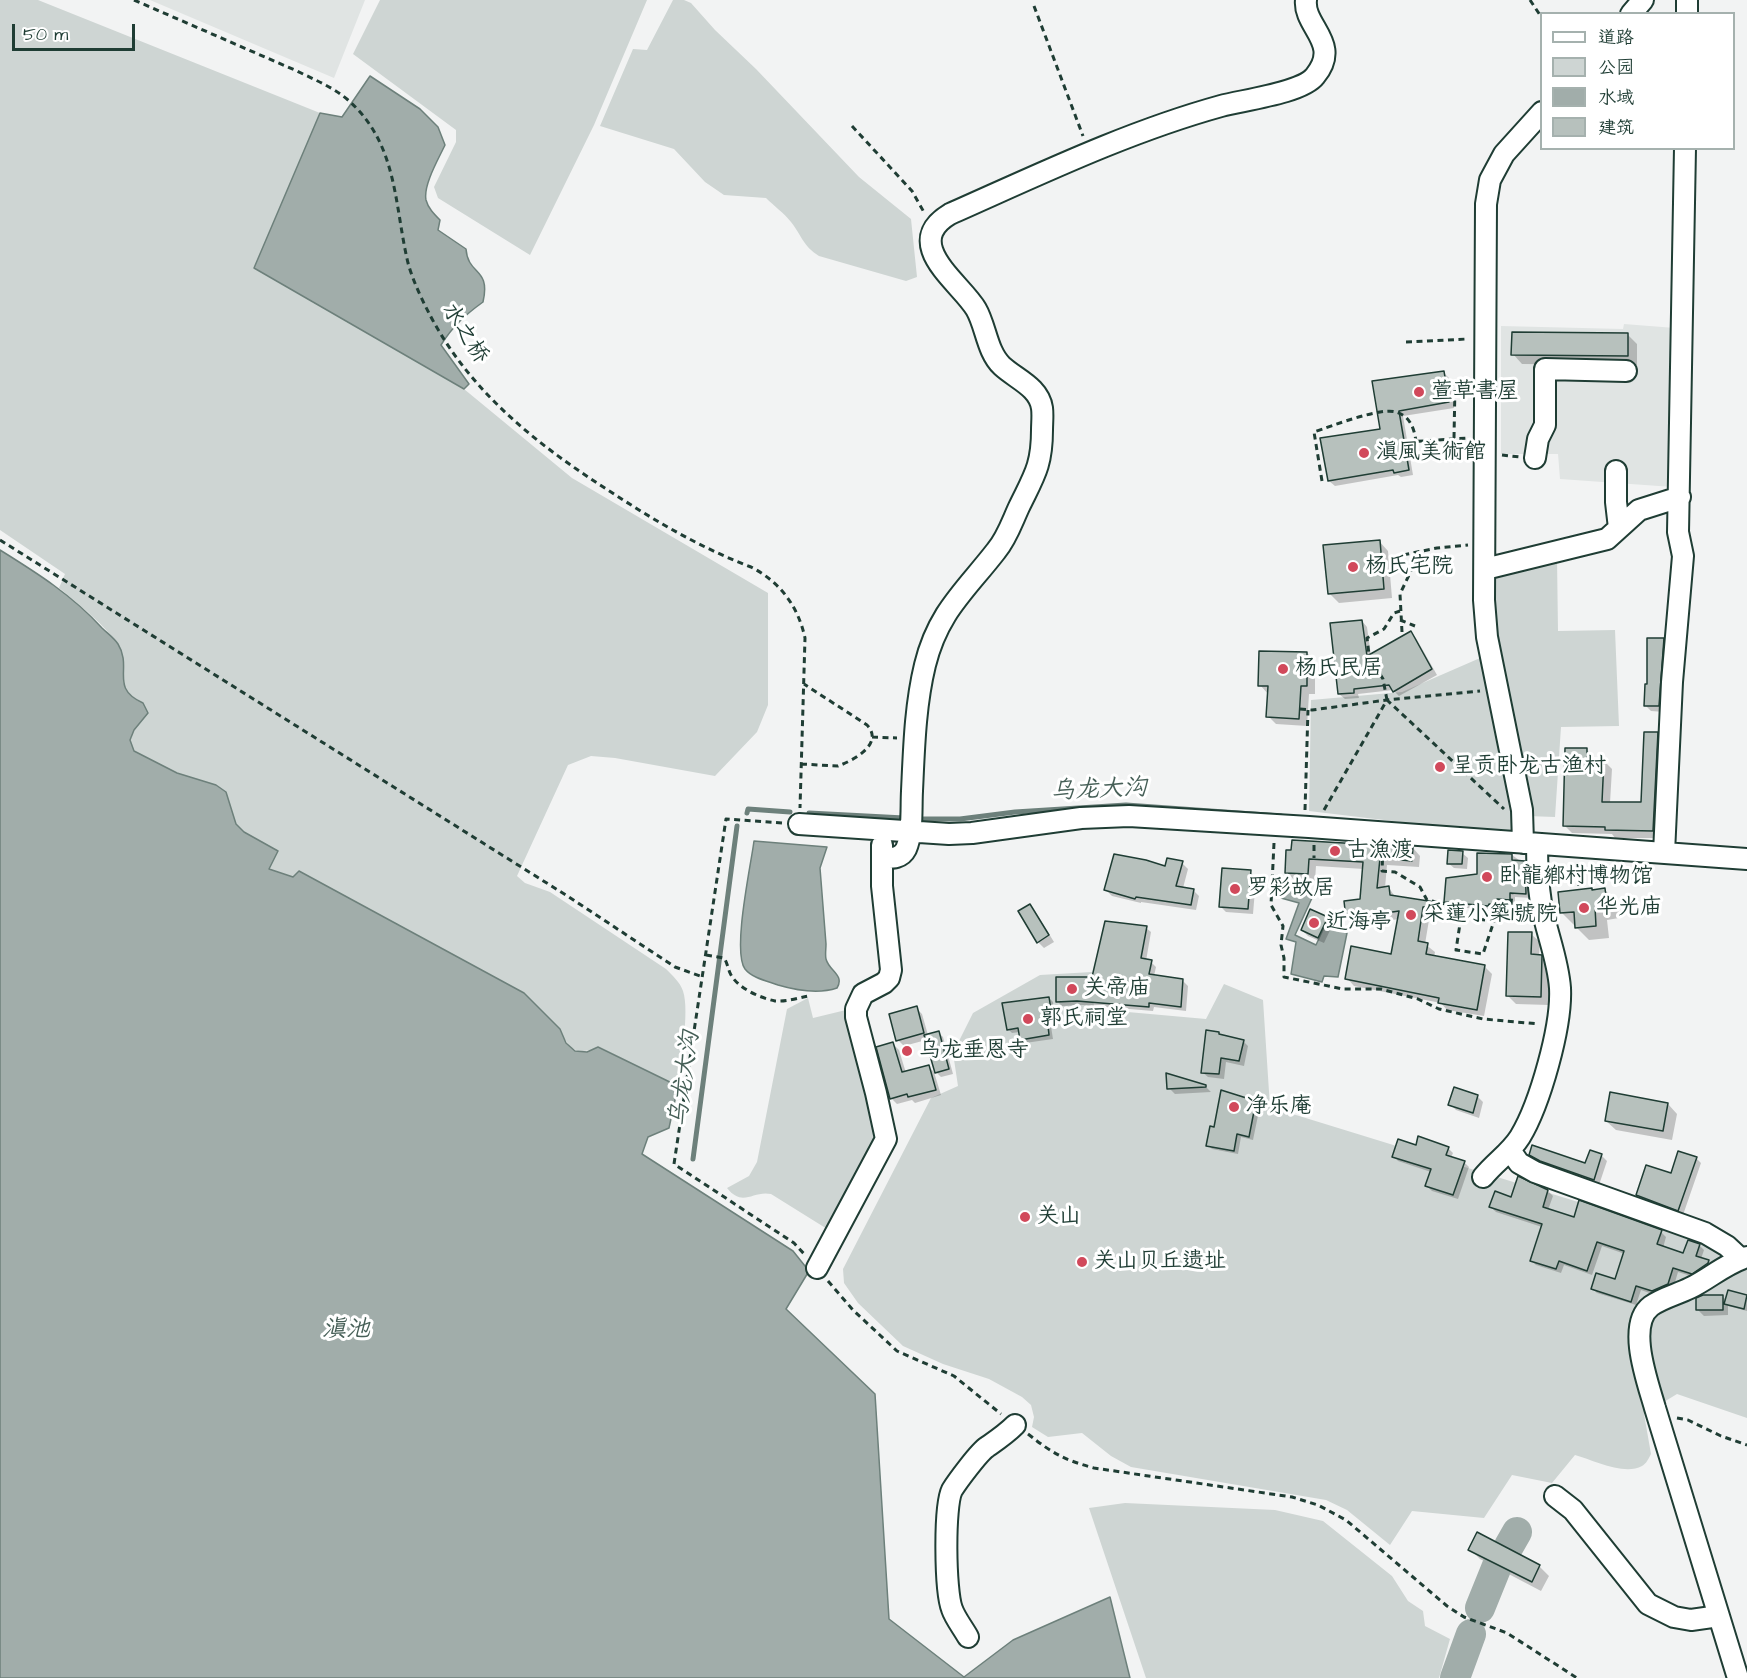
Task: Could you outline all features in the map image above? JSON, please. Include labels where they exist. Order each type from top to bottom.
[{"type":"street","points":[[882,858],[894,858],[904,852],[910,831],[915,738],[924,667],[934,638],[956,598],[998,550],[1008,533],[1039,467],[1042,452],[1042,406],[1039,400],[1028,384],[1001,365],[975,308],[945,273],[936,257],[932,232],[938,221],[950,214],[1089,154],[1180,119],[1309,83],[1321,66],[1324,45],[1310,19],[1305,6],[1306,0]]},
{"type":"street","points":[[1633,12],[1643,0]]},
{"type":"street","points":[[1483,1177],[1510,1150],[1527,1122],[1548,1060],[1560,1008],[1560,987],[1527,838],[1487,637],[1484,600],[1486,204],[1490,180],[1504,154],[1540,114]]},
{"type":"street","points":[[1664,853],[1672,682],[1683,556],[1678,532],[1685,150]]},
{"type":"street","points":[[1535,458],[1538,439],[1545,425],[1545,369],[1626,371]]},
{"type":"street","points":[[1616,471],[1619,528]]},
{"type":"street","points":[[1485,569],[1607,539],[1639,510],[1680,497]]},
{"type":"street","points":[[799,824],[882,831],[972,833],[1081,818],[1129,816],[1273,825],[1309,820],[1527,838],[1577,847],[1747,859]]},
{"type":"street","points":[[817,1268],[886,1139],[856,1017],[858,1002],[863,994],[884,983],[889,978],[891,970],[882,886],[882,831]]},
{"type":"street","points":[[1510,1150],[1519,1163],[1535,1172],[1705,1233],[1744,1258],[1692,1287],[1651,1306],[1646,1312],[1639,1331],[1640,1348],[1658,1417],[1738,1678]]},
{"type":"street","points":[[968,1636],[952,1610],[948,1593],[948,1503],[952,1491],[985,1448],[1003,1437],[1016,1425]]},
{"type":"street","points":[[1555,1496],[1573,1510],[1648,1604],[1674,1617],[1691,1620],[1719,1616]]},
{"type":"path","name":"水之桥","points":[[134,0],[323,83],[356,108],[371,127],[388,162],[399,205],[408,262],[417,287],[439,331],[462,365],[512,420],[573,468],[672,531],[770,578],[792,603],[800,617],[805,638],[799,824]]},
{"type":"path","points":[[1530,0],[1540,15]]},
{"type":"path","points":[[1034,6],[1089,154]]},
{"type":"path","points":[[852,126],[912,191],[929,222],[935,227]]},
{"type":"path","points":[[1406,342],[1485,340]]},
{"type":"path","points":[[1454,438],[1455,384]]},
{"type":"path","points":[[1322,481],[1314,432],[1361,417],[1390,411],[1397,412],[1412,424],[1416,441]]},
{"type":"path","points":[[1407,442],[1454,438],[1486,439]]},
{"type":"path","points":[[0,540],[560,891],[675,967],[703,977]]},
{"type":"path","points":[[1393,557],[1448,547],[1485,544]]},
{"type":"path","points":[[1402,633],[1400,594],[1420,552]]},
{"type":"path","points":[[1400,611],[1394,613],[1384,629],[1367,638],[1369,655],[1383,679],[1387,700],[1527,838]]},
{"type":"path","points":[[1400,620],[1415,626]]},
{"type":"path","points":[[801,764],[838,766],[864,752],[872,737],[871,729],[867,725],[804,684]]},
{"type":"path","points":[[1300,709],[1498,690]]},
{"type":"path","points":[[1309,820],[1387,700]]},
{"type":"path","points":[[1308,710],[1309,820]]},
{"type":"path","points":[[872,737],[915,738]]},
{"type":"path","points":[[799,824],[726,819],[674,1164],[794,1243],[853,1310],[897,1351],[954,1376],[1052,1453],[1069,1461],[1094,1468],[1292,1497],[1333,1511],[1389,1555],[1447,1606],[1464,1617],[1507,1633],[1576,1678]]},
{"type":"path","points":[[1273,825],[1272,836],[1275,847],[1271,905],[1283,926],[1281,945],[1284,977],[1343,989],[1381,989],[1418,999],[1438,1009],[1483,1019],[1556,1026]]},
{"type":"path","points":[[1577,847],[1579,886]]},
{"type":"path","points":[[1382,871],[1395,872],[1420,887],[1427,900],[1446,904],[1461,917],[1494,921],[1541,904]]},
{"type":"path","points":[[1510,915],[1512,893]]},
{"type":"path","points":[[1461,917],[1456,950],[1483,954],[1494,921]]},
{"type":"path","points":[[706,955],[724,958],[731,975],[750,992],[775,1000],[790,1000],[808,996]]},
{"type":"path","points":[[1658,1417],[1667,1416],[1688,1420],[1721,1436],[1747,1445]]},
{"type":"shaded area","points":[[150,0],[365,0],[334,78]]},
{"type":"shaded area","points":[[1624,324],[1675,328],[1673,487],[1560,479],[1558,454],[1501,454],[1501,326],[1623,329]]},
{"type":"green space","points":[[0,0],[38,0],[320,113],[254,268],[464,389],[572,478],[768,593],[768,705],[757,732],[715,776],[615,758],[591,756],[568,765],[517,876],[525,883],[550,892],[666,969],[678,982],[683,991],[685,1011],[678,1086],[599,1047],[584,1051],[574,1049],[560,1029],[299,871],[293,877],[269,869],[278,851],[244,832],[236,824],[226,792],[216,785],[177,773],[134,751],[130,741],[134,730],[148,713],[143,703],[127,691],[119,647],[100,624],[59,588],[65,574],[0,530]]},
{"type":"green space","points":[[380,0],[647,0],[594,125],[530,255],[438,198],[434,187],[456,142],[456,130],[353,54]]},
{"type":"green space","points":[[673,0],[684,0],[691,3],[859,177],[911,219],[917,277],[906,281],[819,256],[806,245],[795,227],[766,198],[724,195],[705,182],[674,149],[600,126],[633,49],[647,50]]},
{"type":"green space","points":[[1557,558],[1558,631],[1615,630],[1619,726],[1561,727],[1555,817],[1527,816],[1490,602],[1495,573]]},
{"type":"green space","points":[[1487,655],[1517,836],[1309,811],[1311,700],[1402,692]]},
{"type":"green space","points":[[1092,972],[1094,1009],[1206,1019],[1224,984],[1263,1000],[1270,1107],[1747,1254],[1747,1418],[1677,1394],[1644,1414],[1651,1454],[1642,1466],[1635,1469],[1618,1468],[1575,1455],[1552,1483],[1512,1475],[1484,1518],[1412,1511],[1390,1545],[1347,1510],[1326,1500],[1131,1467],[1111,1456],[1082,1433],[1048,1437],[1032,1427],[1034,1417],[1031,1405],[1022,1397],[989,1379],[943,1364],[903,1346],[858,1303],[844,1283],[843,1269],[931,1098],[958,1086],[953,1053],[973,1013],[1040,975]]},
{"type":"green space","points":[[808,998],[813,1018],[846,1010],[883,1132],[832,1232],[771,1194],[765,1193],[743,1198],[733,1194],[727,1188],[749,1176],[757,1162],[787,1009]]},
{"type":"green space","points":[[1125,1503],[1275,1510],[1323,1521],[1392,1576],[1408,1601],[1423,1611],[1425,1626],[1450,1639],[1439,1678],[1146,1678],[1089,1508]]},
{"type":"water","points":[[370,76],[420,109],[438,127],[445,145],[429,179],[426,200],[440,220],[438,230],[466,249],[471,264],[482,277],[485,291],[483,302],[460,321],[441,345],[469,384],[464,389],[254,268],[320,113],[342,117]]},
{"type":"water","name":"滇池","points":[[0,550],[66,595],[91,616],[118,644],[122,653],[123,677],[127,691],[143,703],[148,713],[134,730],[130,740],[134,751],[177,773],[216,785],[226,792],[236,824],[244,832],[278,851],[269,869],[293,877],[299,871],[524,993],[560,1029],[566,1043],[575,1051],[587,1052],[598,1047],[678,1086],[669,1128],[648,1137],[642,1154],[793,1251],[809,1271],[786,1309],[875,1394],[889,1619],[964,1677],[1013,1640],[1110,1597],[1130,1678],[0,1678]]},
{"type":"water","points":[[754,841],[827,847],[820,868],[826,959],[838,976],[837,988],[807,991],[792,988],[760,979],[745,969],[740,945],[741,927]]},
{"type":"water","points":[[1283,890],[1300,891],[1312,898],[1295,935],[1316,945],[1326,923],[1347,933],[1338,977],[1324,976],[1322,982],[1291,974],[1296,942],[1286,939],[1299,903],[1281,898]]},
{"type":"building","points":[[1512,332],[1628,333],[1628,356],[1511,355]]},
{"type":"building","points":[[1444,371],[1449,402],[1399,411],[1409,470],[1394,473],[1393,470],[1328,481],[1320,438],[1380,429],[1372,381]]},
{"type":"building","name":"杨氏宅院","points":[[1380,540],[1384,589],[1328,594],[1323,545]]},
{"type":"building","points":[[1362,620],[1367,656],[1411,631],[1432,669],[1393,692],[1389,685],[1354,689],[1354,693],[1338,694],[1330,623]]},
{"type":"building","points":[[1647,638],[1664,638],[1659,706],[1644,706],[1645,684],[1647,684]]},
{"type":"building","name":"杨氏民居","points":[[1259,651],[1307,652],[1307,686],[1301,686],[1299,719],[1266,717],[1268,686],[1258,686]]},
{"type":"building","points":[[1644,732],[1658,732],[1653,831],[1563,826],[1565,748],[1587,748],[1587,759],[1604,759],[1602,802],[1641,802]]},
{"type":"building","points":[[1292,840],[1413,847],[1412,861],[1380,858],[1377,888],[1389,886],[1390,895],[1435,902],[1435,906],[1423,907],[1418,941],[1428,943],[1426,954],[1485,965],[1477,1010],[1438,1003],[1439,998],[1345,979],[1351,946],[1391,954],[1399,911],[1346,919],[1344,901],[1360,899],[1363,862],[1309,859],[1308,874],[1285,873],[1286,850],[1291,850]]},
{"type":"building","points":[[1448,850],[1463,851],[1462,864],[1447,864]]},
{"type":"building","points":[[1477,853],[1512,854],[1512,860],[1525,861],[1526,894],[1510,893],[1510,900],[1497,899],[1496,905],[1489,904],[1488,906],[1444,902],[1446,878],[1477,874]]},
{"type":"building","points":[[1114,854],[1165,866],[1167,858],[1183,861],[1176,886],[1194,889],[1191,905],[1136,897],[1135,899],[1104,890]]},
{"type":"building","name":"罗彩故居","points":[[1222,868],[1251,870],[1248,909],[1219,907]]},
{"type":"building","name":"华光庙","points":[[1592,888],[1592,890],[1605,888],[1607,906],[1595,907],[1596,926],[1575,928],[1574,912],[1560,913],[1558,892]]},
{"type":"building","points":[[1030,904],[1049,935],[1037,943],[1018,911]]},
{"type":"building","name":"近海亭","points":[[1310,909],[1328,917],[1318,938],[1301,930]]},
{"type":"building","points":[[1105,921],[1147,926],[1141,958],[1152,960],[1149,974],[1183,979],[1181,1007],[1149,1003],[1149,1007],[1077,1001],[1056,1002],[1056,977],[1092,977]]},
{"type":"building","points":[[1508,932],[1532,932],[1531,954],[1542,955],[1541,997],[1506,996]]},
{"type":"building","name":"郭氏祠堂","points":[[1049,997],[1052,1016],[1047,1017],[1049,1035],[1020,1040],[1018,1028],[1007,1030],[1002,1003]]},
{"type":"building","points":[[917,1006],[924,1033],[896,1041],[889,1014]]},
{"type":"building","points":[[1206,1030],[1244,1040],[1239,1061],[1221,1058],[1219,1074],[1201,1073]]},
{"type":"building","points":[[939,1031],[949,1069],[935,1073],[924,1035]]},
{"type":"building","points":[[893,1042],[902,1072],[929,1065],[936,1090],[890,1099],[876,1047]]},
{"type":"building","points":[[1166,1073],[1206,1085],[1206,1087],[1167,1089]]},
{"type":"building","points":[[1454,1087],[1478,1095],[1473,1113],[1448,1105]]},
{"type":"building","points":[[1221,1090],[1256,1101],[1249,1137],[1237,1134],[1234,1151],[1206,1146],[1210,1126],[1214,1127]]},
{"type":"building","points":[[1610,1092],[1668,1103],[1663,1131],[1605,1121]]},
{"type":"building","points":[[1418,1136],[1449,1147],[1446,1155],[1465,1161],[1453,1195],[1425,1186],[1431,1169],[1392,1157],[1398,1139],[1416,1145]]},
{"type":"building","points":[[1532,1145],[1585,1163],[1590,1150],[1602,1154],[1594,1180],[1529,1155]]},
{"type":"building","points":[[1678,1151],[1697,1157],[1678,1211],[1636,1195],[1646,1165],[1671,1173]]},
{"type":"building","points":[[1518,1176],[1548,1190],[1543,1207],[1574,1217],[1579,1200],[1662,1230],[1657,1244],[1683,1253],[1688,1240],[1700,1244],[1696,1256],[1709,1260],[1708,1263],[1692,1274],[1673,1268],[1668,1284],[1652,1291],[1636,1286],[1631,1302],[1591,1289],[1596,1273],[1615,1279],[1624,1251],[1597,1242],[1587,1271],[1559,1261],[1556,1269],[1530,1261],[1542,1224],[1489,1207],[1495,1191],[1511,1197]]},
{"type":"building","points":[[1728,1290],[1747,1295],[1744,1309],[1724,1304]]},
{"type":"building","points":[[1703,1295],[1723,1295],[1723,1310],[1696,1310],[1696,1298]]},
{"type":"building","points":[[1477,1532],[1540,1565],[1532,1582],[1468,1550]]},
{"type":"waterway","name":"乌龙大沟","points":[[917,819],[960,819],[1015,812],[1126,805],[1281,816]]},
{"type":"waterway","name":"乌龙大沟","points":[[747,813],[748,809],[790,812]]},
{"type":"waterway","name":"乌龙大沟","points":[[809,813],[904,818]]},
{"type":"waterway","name":"乌龙大沟","points":[[693,1159],[737,826]]},
{"type":"waterway","points":[[1509,1546],[1517,1532]]},
{"type":"waterway","points":[[1480,1608],[1497,1566]]},
{"type":"waterway","points":[[1455,1678],[1471,1634]]},
{"type":"place","name":"萱草書屋","points":[[1419,392]]},
{"type":"place","name":"滇風美術館","points":[[1364,453]]},
{"type":"place","name":"杨氏宅院","points":[[1353,567]]},
{"type":"place","name":"杨氏民居","points":[[1283,669]]},
{"type":"place","name":"呈贡卧龙古渔村","points":[[1440,767]]},
{"type":"place","name":"古漁渡","points":[[1335,851]]},
{"type":"place","name":"卧龍鄉村博物馆","points":[[1487,877]]},
{"type":"place","name":"罗彩故居","points":[[1235,889]]},
{"type":"place","name":"华光庙","points":[[1584,908]]},
{"type":"place","name":"采蓮小築1號院","points":[[1411,915]]},
{"type":"place","name":"近海亭","points":[[1314,923]]},
{"type":"place","name":"关帝庙","points":[[1072,989]]},
{"type":"place","name":"郭氏祠堂","points":[[1028,1019]]},
{"type":"place","name":"乌龙垂恩寺","points":[[907,1051]]},
{"type":"place","name":"净乐庵","points":[[1234,1107]]},
{"type":"place","name":"关山","points":[[1025,1217]]},
{"type":"place","name":"关山贝丘遗址","points":[[1082,1262]]}]
